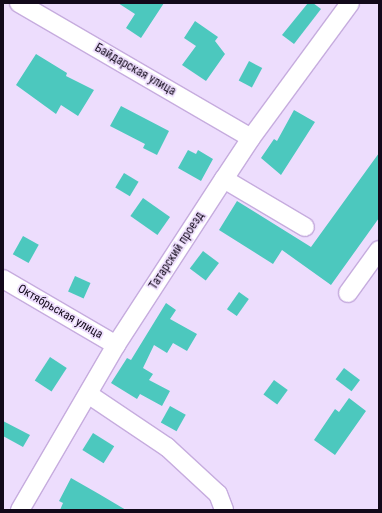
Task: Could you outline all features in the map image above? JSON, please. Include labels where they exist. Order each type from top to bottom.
[{"type":"street","name":"Байдарская улица","points":[[19,3],[251,138]]},
{"type":"street","name":"Татарский проезд","points":[[20,510],[116,345],[224,179],[251,138],[350,3]]},
{"type":"street","points":[[224,179],[305,228]]},
{"type":"street","points":[[348,293],[379,250]]},
{"type":"street","name":"Октябрьская улица","points":[[3,279],[116,345]]},
{"type":"street","points":[[88,394],[167,447],[218,494],[224,510]]},
{"type":"building","points":[[118,3],[164,3],[141,38],[126,28],[135,14]]},
{"type":"building","points":[[308,3],[313,3],[321,9],[294,44],[282,35]]},
{"type":"building","points":[[195,21],[218,37],[215,41],[225,54],[206,81],[182,65],[196,46],[184,38]]},
{"type":"building","points":[[36,54],[67,73],[66,76],[94,90],[78,116],[61,105],[56,114],[16,85]]},
{"type":"building","points":[[249,61],[262,68],[252,87],[239,80]]},
{"type":"building","points":[[121,106],[169,131],[157,155],[143,148],[145,144],[110,126]]},
{"type":"building","points":[[294,110],[315,122],[281,175],[261,158],[274,139],[277,141]]},
{"type":"building","points":[[188,150],[196,154],[198,150],[213,159],[201,181],[178,168]]},
{"type":"building","points":[[379,153],[379,218],[331,285],[282,250],[273,264],[219,230],[237,201],[311,247]]},
{"type":"building","points":[[124,173],[139,182],[130,196],[115,188]]},
{"type":"building","points":[[143,198],[170,217],[157,235],[130,216]]},
{"type":"building","points":[[23,236],[39,245],[29,263],[13,254]]},
{"type":"building","points":[[203,251],[219,263],[206,281],[190,269]]},
{"type":"building","points":[[75,276],[91,283],[84,298],[68,292]]},
{"type":"building","points":[[239,292],[249,299],[237,316],[227,309]]},
{"type":"building","points":[[166,303],[176,310],[170,319],[197,334],[187,351],[173,343],[167,353],[154,345],[143,368],[153,374],[149,380],[170,391],[162,406],[140,394],[137,399],[111,383],[127,358],[131,360]]},
{"type":"building","points":[[50,357],[67,368],[52,391],[35,380]]},
{"type":"building","points":[[344,368],[360,380],[352,391],[336,379]]},
{"type":"building","points":[[274,380],[288,390],[277,405],[263,395]]},
{"type":"building","points":[[349,398],[366,411],[335,455],[314,440],[335,409],[339,412]]},
{"type":"building","points":[[170,406],[186,415],[177,431],[161,423]]},
{"type":"building","points":[[3,421],[30,435],[23,447],[3,436]]},
{"type":"building","points":[[93,433],[114,446],[104,463],[82,450]]},
{"type":"building","points":[[71,478],[126,510],[60,510],[63,503],[59,501]]}]
